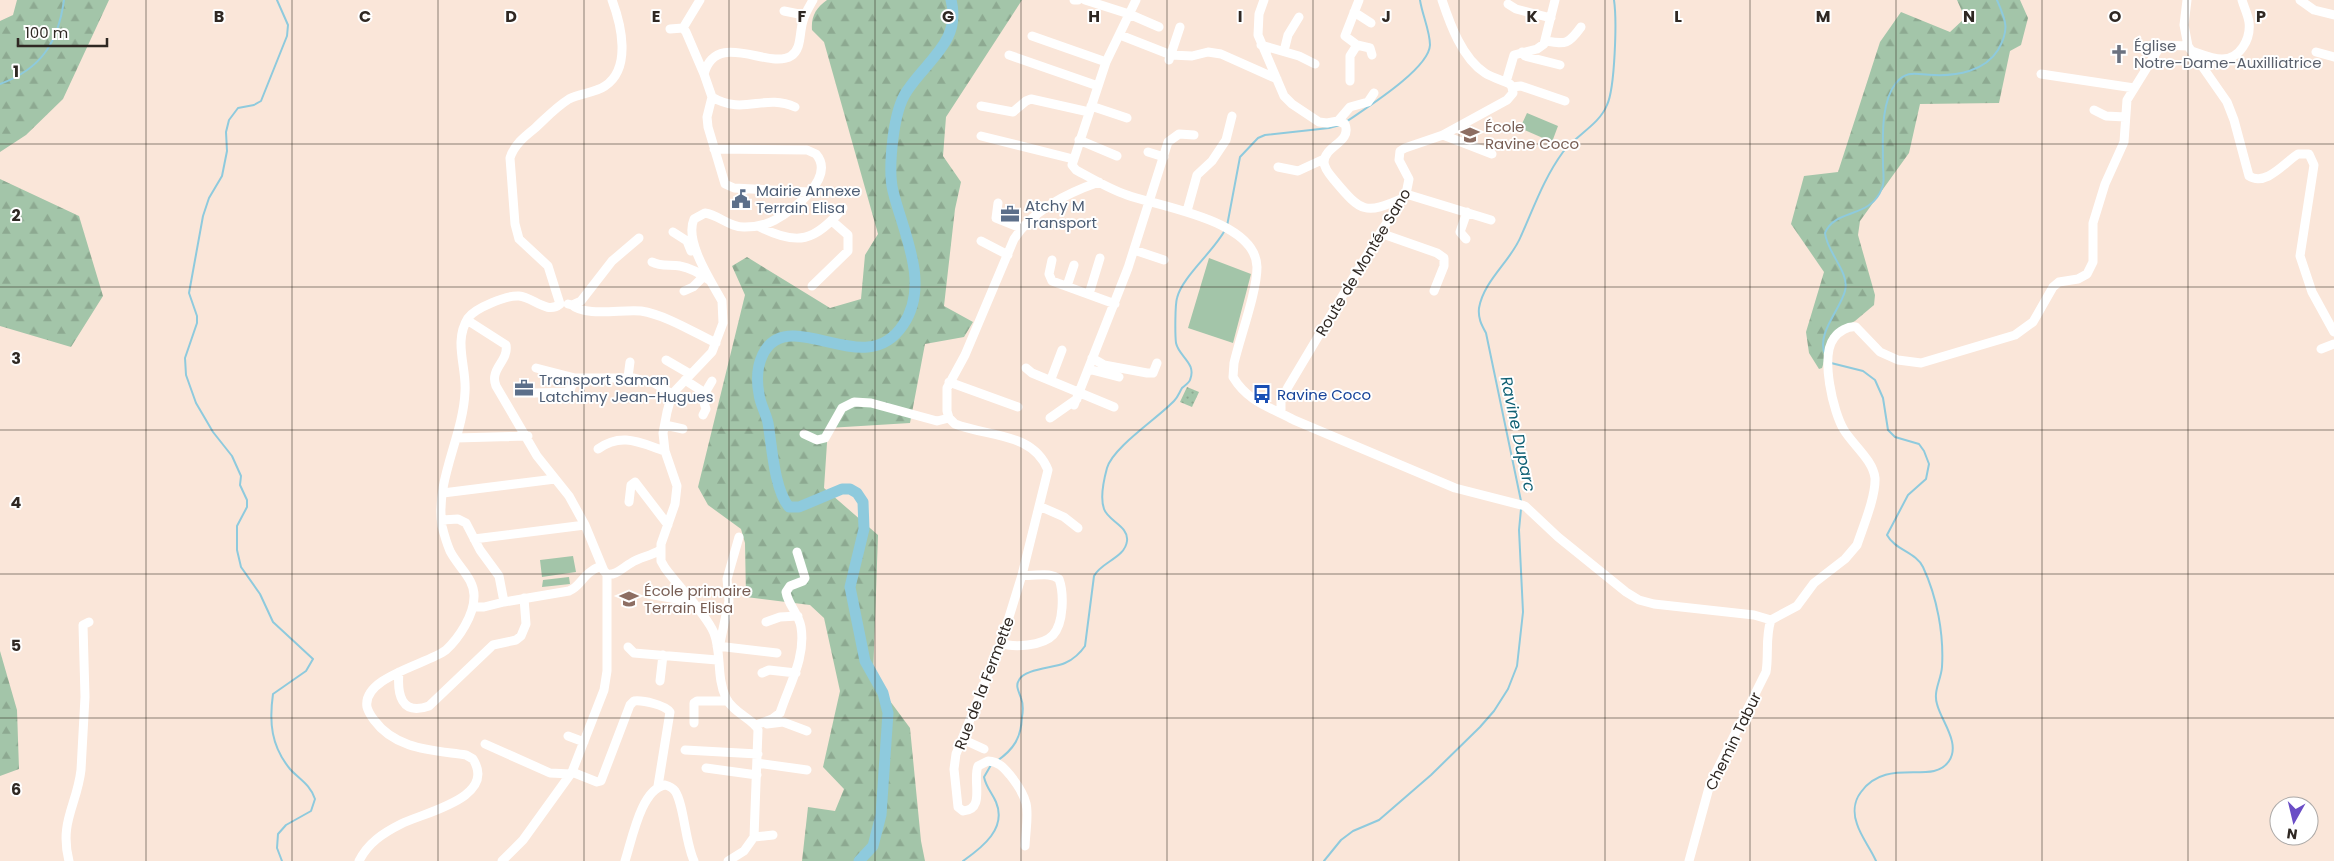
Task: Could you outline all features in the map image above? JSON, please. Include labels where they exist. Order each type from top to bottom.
[{"type":"street","points":[[561,302],[548,266],[519,239],[515,224],[510,158],[513,150],[521,140],[560,105],[575,96],[602,88],[614,77],[619,67],[621,47],[618,16],[612,0]]},
{"type":"street","points":[[683,28],[700,0]]},
{"type":"street","points":[[704,74],[709,63],[725,53],[736,52],[781,59],[792,56],[799,46],[804,15],[813,0]]},
{"type":"street","points":[[1085,0],[1129,14],[1159,27]]},
{"type":"street","points":[[1136,0],[1106,62],[1072,165],[1076,170],[1109,188],[1150,203],[1187,210],[1204,217],[1226,229],[1252,249],[1257,268],[1234,363],[1233,378],[1244,393],[1294,420],[1455,488],[1525,506],[1591,565],[1639,600],[1654,604],[1754,615],[1771,620],[1797,606],[1814,583],[1852,552],[1857,544],[1874,490],[1875,480],[1869,463],[1849,437],[1840,421],[1828,368],[1828,350],[1839,332],[1852,326],[1862,330],[1880,352],[1898,360],[1921,363],[2002,340],[2025,330],[2034,322],[2053,287],[2059,282],[2083,277],[2089,271],[2093,255],[2094,224],[2105,184],[2124,142],[2127,100],[2161,45],[2190,49],[2221,59],[2230,58],[2240,51],[2247,40],[2249,29],[2248,16],[2242,0]]},
{"type":"street","points":[[1264,0],[1258,25],[1261,45],[1288,100],[1315,120],[1324,123],[1338,121],[1345,124],[1347,129],[1343,140],[1328,152],[1324,159],[1324,164],[1328,173],[1357,205],[1365,208],[1375,208],[1405,196],[1491,220]]},
{"type":"street","points":[[1360,0],[1345,36],[1357,45],[1370,48],[1372,55]]},
{"type":"street","points":[[1442,0],[1458,38],[1473,62],[1485,73],[1509,85],[1521,86],[1565,101]]},
{"type":"street","points":[[1509,85],[1514,55],[1537,49],[1545,42],[1554,0]]},
{"type":"street","points":[[2187,0],[2184,25],[2190,49],[2227,102],[2234,120],[2249,176],[2255,180],[2265,178],[2298,154],[2309,154],[2312,159],[2314,165],[2300,256],[2312,292],[2334,332]]},
{"type":"street","points":[[2300,0],[2307,7],[2334,16]]},
{"type":"street","points":[[1508,4],[1551,18]]},
{"type":"street","points":[[784,11],[804,15]]},
{"type":"street","points":[[1354,12],[1371,23]]},
{"type":"street","points":[[1284,51],[1288,35],[1299,17]]},
{"type":"street","points":[[1170,57],[1180,27]]},
{"type":"street","points":[[1545,42],[1567,43],[1572,40],[1581,27]]},
{"type":"street","points":[[670,29],[683,28]]},
{"type":"street","points":[[683,28],[690,37],[712,96],[707,122],[723,181],[727,186],[808,192]]},
{"type":"street","points":[[1120,35],[1170,57],[1192,56],[1208,52],[1218,53],[1277,79]]},
{"type":"street","points":[[1032,36],[1106,62]]},
{"type":"street","points":[[1261,45],[1284,51],[1315,64]]},
{"type":"street","points":[[1350,81],[1350,56],[1357,45]]},
{"type":"street","points":[[1522,52],[1525,56],[1560,65]]},
{"type":"street","points":[[2316,52],[2334,57]]},
{"type":"street","points":[[1009,55],[1098,86]]},
{"type":"street","points":[[2041,74],[2134,88]]},
{"type":"street","name":"Route de Montée Sano","points":[[1281,412],[1281,401],[1288,387],[1380,233],[1405,196],[1409,179],[1399,160],[1400,151],[1442,135],[1507,100],[1513,93],[1509,85]]},
{"type":"street","points":[[1338,121],[1350,107],[1368,102],[1374,93]]},
{"type":"street","points":[[712,96],[730,105],[747,105],[774,101],[795,107]]},
{"type":"street","points":[[981,106],[1013,112],[1031,99],[1090,109],[1127,118]]},
{"type":"street","points":[[2094,110],[2106,116],[2125,117]]},
{"type":"street","points":[[1187,210],[1197,175],[1212,162],[1226,140],[1232,116]]},
{"type":"street","points":[[1050,418],[1077,399],[1115,304],[1150,203],[1168,142],[1173,136],[1184,133],[1194,135]]},
{"type":"street","points":[[1442,135],[1492,154]]},
{"type":"street","points":[[981,136],[1073,159]]},
{"type":"street","points":[[1079,140],[1117,156]]},
{"type":"street","points":[[706,277],[693,242],[691,229],[694,219],[705,214],[736,227],[758,226],[774,221],[817,183],[822,173],[819,157],[812,151],[801,149],[714,149]]},
{"type":"street","points":[[1148,152],[1164,157]]},
{"type":"street","points":[[1278,167],[1298,170],[1324,159]]},
{"type":"street","points":[[804,434],[817,440],[825,438],[842,408],[854,402],[871,403],[937,421],[949,418],[946,398],[949,382],[965,354],[1021,228],[1066,195],[1099,182]]},
{"type":"street","points":[[998,203],[996,218],[1021,228]]},
{"type":"street","points":[[758,226],[779,236],[804,238],[817,234],[843,208]]},
{"type":"street","points":[[1466,239],[1460,232],[1467,212]]},
{"type":"street","points":[[812,286],[848,251],[848,235],[832,221]]},
{"type":"street","points":[[673,232],[687,241],[706,277],[722,301],[724,310],[723,323],[716,343],[708,357],[672,394],[664,425],[665,451],[677,486],[674,504],[660,550],[661,561],[710,626],[716,646],[720,682],[728,701],[740,715],[756,725],[783,722],[807,731]]},
{"type":"street","points":[[1380,233],[1441,255],[1444,258],[1444,266],[1434,291]]},
{"type":"street","points":[[572,305],[581,301],[612,261],[634,238]]},
{"type":"street","points":[[981,241],[1008,255]]},
{"type":"street","points":[[1134,250],[1164,260]]},
{"type":"street","points":[[1089,294],[1100,258]]},
{"type":"street","points":[[1052,260],[1049,278],[1115,304]]},
{"type":"street","points":[[652,262],[660,265],[680,266],[706,277]]},
{"type":"street","points":[[1067,286],[1074,265]]},
{"type":"street","points":[[684,290],[693,287],[706,277]]},
{"type":"street","points":[[358,861],[364,851],[378,837],[402,823],[453,803],[471,790],[477,782],[478,773],[473,759],[405,744],[389,735],[367,708],[368,696],[377,685],[445,650],[458,637],[472,607],[473,588],[450,550],[442,520],[443,493],[466,392],[460,347],[463,329],[467,320],[479,309],[510,297],[524,297],[548,308],[556,307],[561,302]]},
{"type":"street","points":[[561,302],[583,310],[643,312],[683,327],[716,343]]},
{"type":"street","points":[[467,320],[506,345],[506,354],[494,375],[494,382],[528,436],[538,456],[569,496],[604,570],[608,671],[604,690],[572,773],[523,840],[502,861]]},
{"type":"street","points":[[2321,349],[2334,344]]},
{"type":"street","points":[[1051,379],[1062,350]]},
{"type":"street","points":[[1092,358],[1104,365],[1147,373],[1152,373],[1157,363]]},
{"type":"street","points":[[666,360],[705,393]]},
{"type":"street","points":[[628,377],[630,362]]},
{"type":"street","points":[[536,368],[575,378],[628,377],[654,383],[672,394]]},
{"type":"street","points":[[1026,368],[1032,373],[1051,379],[1077,399],[1114,407]]},
{"type":"street","points":[[1088,369],[1119,377]]},
{"type":"street","points":[[535,394],[566,392],[570,390],[575,378]]},
{"type":"street","points":[[703,415],[706,409],[703,401],[705,393],[712,380]]},
{"type":"street","points":[[949,382],[1018,407]]},
{"type":"street","name":"Rue de la Fermette","points":[[949,418],[960,426],[1022,442],[1033,447],[1048,470],[1047,481],[1022,575],[1001,643],[956,754],[954,769],[957,802],[960,809],[967,811],[975,804],[978,798],[975,778],[976,770],[981,763],[995,762],[1002,765],[1025,796],[1027,808],[1024,846]]},
{"type":"street","points":[[664,425],[684,429]]},
{"type":"street","points":[[456,438],[528,436]]},
{"type":"street","points":[[598,449],[613,440],[622,439],[665,451]]},
{"type":"street","points":[[443,493],[555,479]]},
{"type":"street","points":[[629,502],[631,485],[635,482],[668,524]]},
{"type":"street","points":[[1039,506],[1064,517],[1078,528]]},
{"type":"street","points":[[442,520],[464,520],[474,539],[499,576],[504,602]]},
{"type":"street","points":[[474,539],[584,525]]},
{"type":"street","points":[[716,646],[720,643],[728,607],[727,579],[739,537]]},
{"type":"street","points":[[472,607],[484,607],[569,591],[576,587],[587,573],[604,570],[614,574],[634,561],[653,555],[660,550]]},
{"type":"street","points":[[756,725],[772,719],[780,713],[784,696],[796,673],[802,634],[798,616],[786,592],[790,586],[804,580],[796,552]]},
{"type":"street","points":[[1001,643],[1014,647],[1043,641],[1052,636],[1058,625],[1062,595],[1059,578],[1050,574],[1035,577],[1022,575]]},
{"type":"street","points":[[648,594],[677,599],[694,605]]},
{"type":"street","points":[[399,672],[399,696],[404,704],[417,709],[429,706],[492,645],[516,640],[521,636],[526,624],[524,598]]},
{"type":"street","points":[[766,622],[780,617],[798,616]]},
{"type":"street","name":"Chemin Tabur","points":[[1689,861],[1710,784],[1766,672],[1768,629],[1771,620]]},
{"type":"street","points":[[70,861],[66,823],[80,781],[85,697],[83,625],[89,622]]},
{"type":"street","points":[[716,646],[777,653]]},
{"type":"street","points":[[628,647],[634,653],[717,660]]},
{"type":"street","points":[[660,681],[663,655]]},
{"type":"street","points":[[762,673],[769,670],[796,673]]},
{"type":"street","points":[[484,744],[550,773],[572,773],[600,782],[630,705],[634,701],[639,701],[666,708],[670,712],[658,786]]},
{"type":"street","points":[[694,723],[694,703],[698,701],[728,701]]},
{"type":"street","points":[[728,861],[744,851],[754,837],[759,737],[756,725]]},
{"type":"street","points":[[568,736],[584,742]]},
{"type":"street","points":[[962,739],[984,749]]},
{"type":"street","points":[[685,750],[758,759],[807,770]]},
{"type":"street","points":[[706,768],[757,776]]},
{"type":"street","points":[[625,861],[642,808],[652,790],[665,784],[676,792],[688,846],[694,861]]},
{"type":"street","points":[[754,837],[773,835]]},
{"type":"green space","points":[[17,0],[109,0],[63,99],[26,135],[0,152],[0,21],[13,15]]},
{"type":"green space","points":[[827,0],[1022,0],[946,117],[943,156],[961,182],[955,209],[944,306],[973,322],[964,337],[925,344],[910,423],[828,428],[824,488],[878,535],[873,678],[910,728],[921,841],[925,861],[802,861],[808,807],[835,811],[844,789],[823,767],[840,691],[824,618],[810,605],[746,597],[745,543],[741,529],[708,505],[698,487],[745,295],[732,266],[747,257],[830,308],[861,299],[865,255],[878,234],[824,42],[812,30],[812,21],[815,13]]},
{"type":"green space","points":[[1957,0],[2020,0],[2028,18],[2021,45],[2010,51],[1999,103],[1920,104],[1909,153],[1860,221],[1858,235],[1875,295],[1874,305],[1855,321],[1833,333],[1822,368],[1819,369],[1809,353],[1806,332],[1824,272],[1791,224],[1804,176],[1838,172],[1880,42],[1901,12],[1950,32],[1965,18]]},
{"type":"green space","points":[[1527,113],[1558,126],[1552,142],[1520,128]]},
{"type":"green space","points":[[0,179],[79,216],[103,296],[71,347],[0,326]]},
{"type":"green space","points":[[1209,258],[1251,274],[1233,343],[1188,328]]},
{"type":"green space","points":[[1187,387],[1199,392],[1192,407],[1180,402]]},
{"type":"green space","points":[[573,556],[576,572],[542,577],[540,560]]},
{"type":"green space","points":[[569,577],[570,584],[542,587],[543,580]]},
{"type":"green space","points":[[0,651],[17,710],[19,769],[0,776]]},
{"type":"waterway","points":[[0,84],[26,71],[45,52],[52,42],[57,29],[64,0]]},
{"type":"waterway","points":[[277,0],[288,25],[287,36],[261,101],[254,105],[238,108],[229,120],[226,132],[227,151],[222,176],[209,198],[203,216],[189,293],[197,316],[197,323],[185,358],[186,375],[196,403],[213,432],[232,456],[241,476],[240,485],[247,500],[247,507],[237,526],[237,550],[241,567],[260,594],[273,622],[313,659],[306,671],[273,694],[271,714],[275,743],[290,769],[310,789],[315,799],[311,811],[286,825],[278,834],[277,848],[282,861]]},
{"type":"waterway","points":[[859,861],[873,846],[881,815],[888,713],[883,693],[865,661],[850,587],[864,529],[863,502],[857,493],[850,489],[842,489],[799,507],[789,507],[780,490],[777,479],[768,423],[760,398],[758,384],[759,364],[768,347],[774,341],[783,337],[794,336],[852,347],[866,347],[879,345],[892,338],[903,325],[911,309],[915,293],[915,276],[908,241],[892,185],[891,164],[894,132],[897,113],[904,96],[947,39],[953,14],[951,0]]},
{"type":"waterway","name":"Ravine Coco","points":[[1346,122],[1395,87],[1427,55],[1430,40],[1420,0]]},
{"type":"waterway","name":"Ravine Duparc","points":[[1521,501],[1486,333],[1479,318],[1479,308],[1486,288],[1517,245],[1556,162],[1568,146],[1599,118],[1607,105],[1612,84],[1615,54],[1614,0]]},
{"type":"waterway","points":[[1825,354],[1823,346],[1826,330],[1842,298],[1846,284],[1825,233],[1830,225],[1837,220],[1870,205],[1877,198],[1883,186],[1884,122],[1887,101],[1891,91],[1900,79],[1909,74],[1943,75],[1961,73],[1986,63],[1998,50],[2004,36],[2003,14],[1997,0]]},
{"type":"waterway","name":"Ravine Coco","points":[[1227,226],[1240,157],[1258,138],[1265,135],[1329,128],[1340,125]]},
{"type":"waterway","name":"Ravine Coco","points":[[997,761],[1016,742],[1020,731],[1023,707],[1017,687],[1022,676],[1033,671],[1068,662],[1085,646],[1094,576],[1097,571],[1122,552],[1127,541],[1125,531],[1104,509],[1102,494],[1107,468],[1118,451],[1167,408],[1189,381],[1192,374],[1191,369],[1176,343],[1175,320],[1177,298],[1185,281],[1214,247],[1225,230]]},
{"type":"waterway","points":[[1831,363],[1863,371],[1875,380],[1883,398],[1888,430],[1895,437],[1919,444],[1929,464],[1926,479],[1908,495],[1887,535],[1895,544],[1920,562],[1936,603],[1942,642],[1942,667],[1936,699],[1953,747],[1949,761],[1942,768],[1932,771],[1883,775],[1872,781],[1861,792],[1856,803],[1856,820],[1861,834],[1876,861]]},
{"type":"waterway","name":"Ravine Duparc","points":[[1324,861],[1341,840],[1353,831],[1379,820],[1431,775],[1480,727],[1494,711],[1508,689],[1517,666],[1523,612],[1519,530],[1521,509]]},
{"type":"waterway","name":"Ravine Coco","points":[[963,861],[978,850],[996,828],[999,811],[984,777],[991,765]]},
{"type":"place","name":"Église Notre-Dame-Auxilliatrice","points":[[2119,54]]},
{"type":"place","name":"École Ravine Coco","points":[[1470,135]]},
{"type":"place","name":"Mairie Annexe Terrain Elisa","points":[[741,199]]},
{"type":"place","name":"Atchy M Transport","points":[[1010,214]]},
{"type":"place","name":"Transport Saman Latchimy Jean-Hugues","points":[[524,388]]},
{"type":"place","name":"Ravine Coco","points":[[1262,394]]},
{"type":"place","name":"École primaire Terrain Elisa","points":[[629,599]]}]
